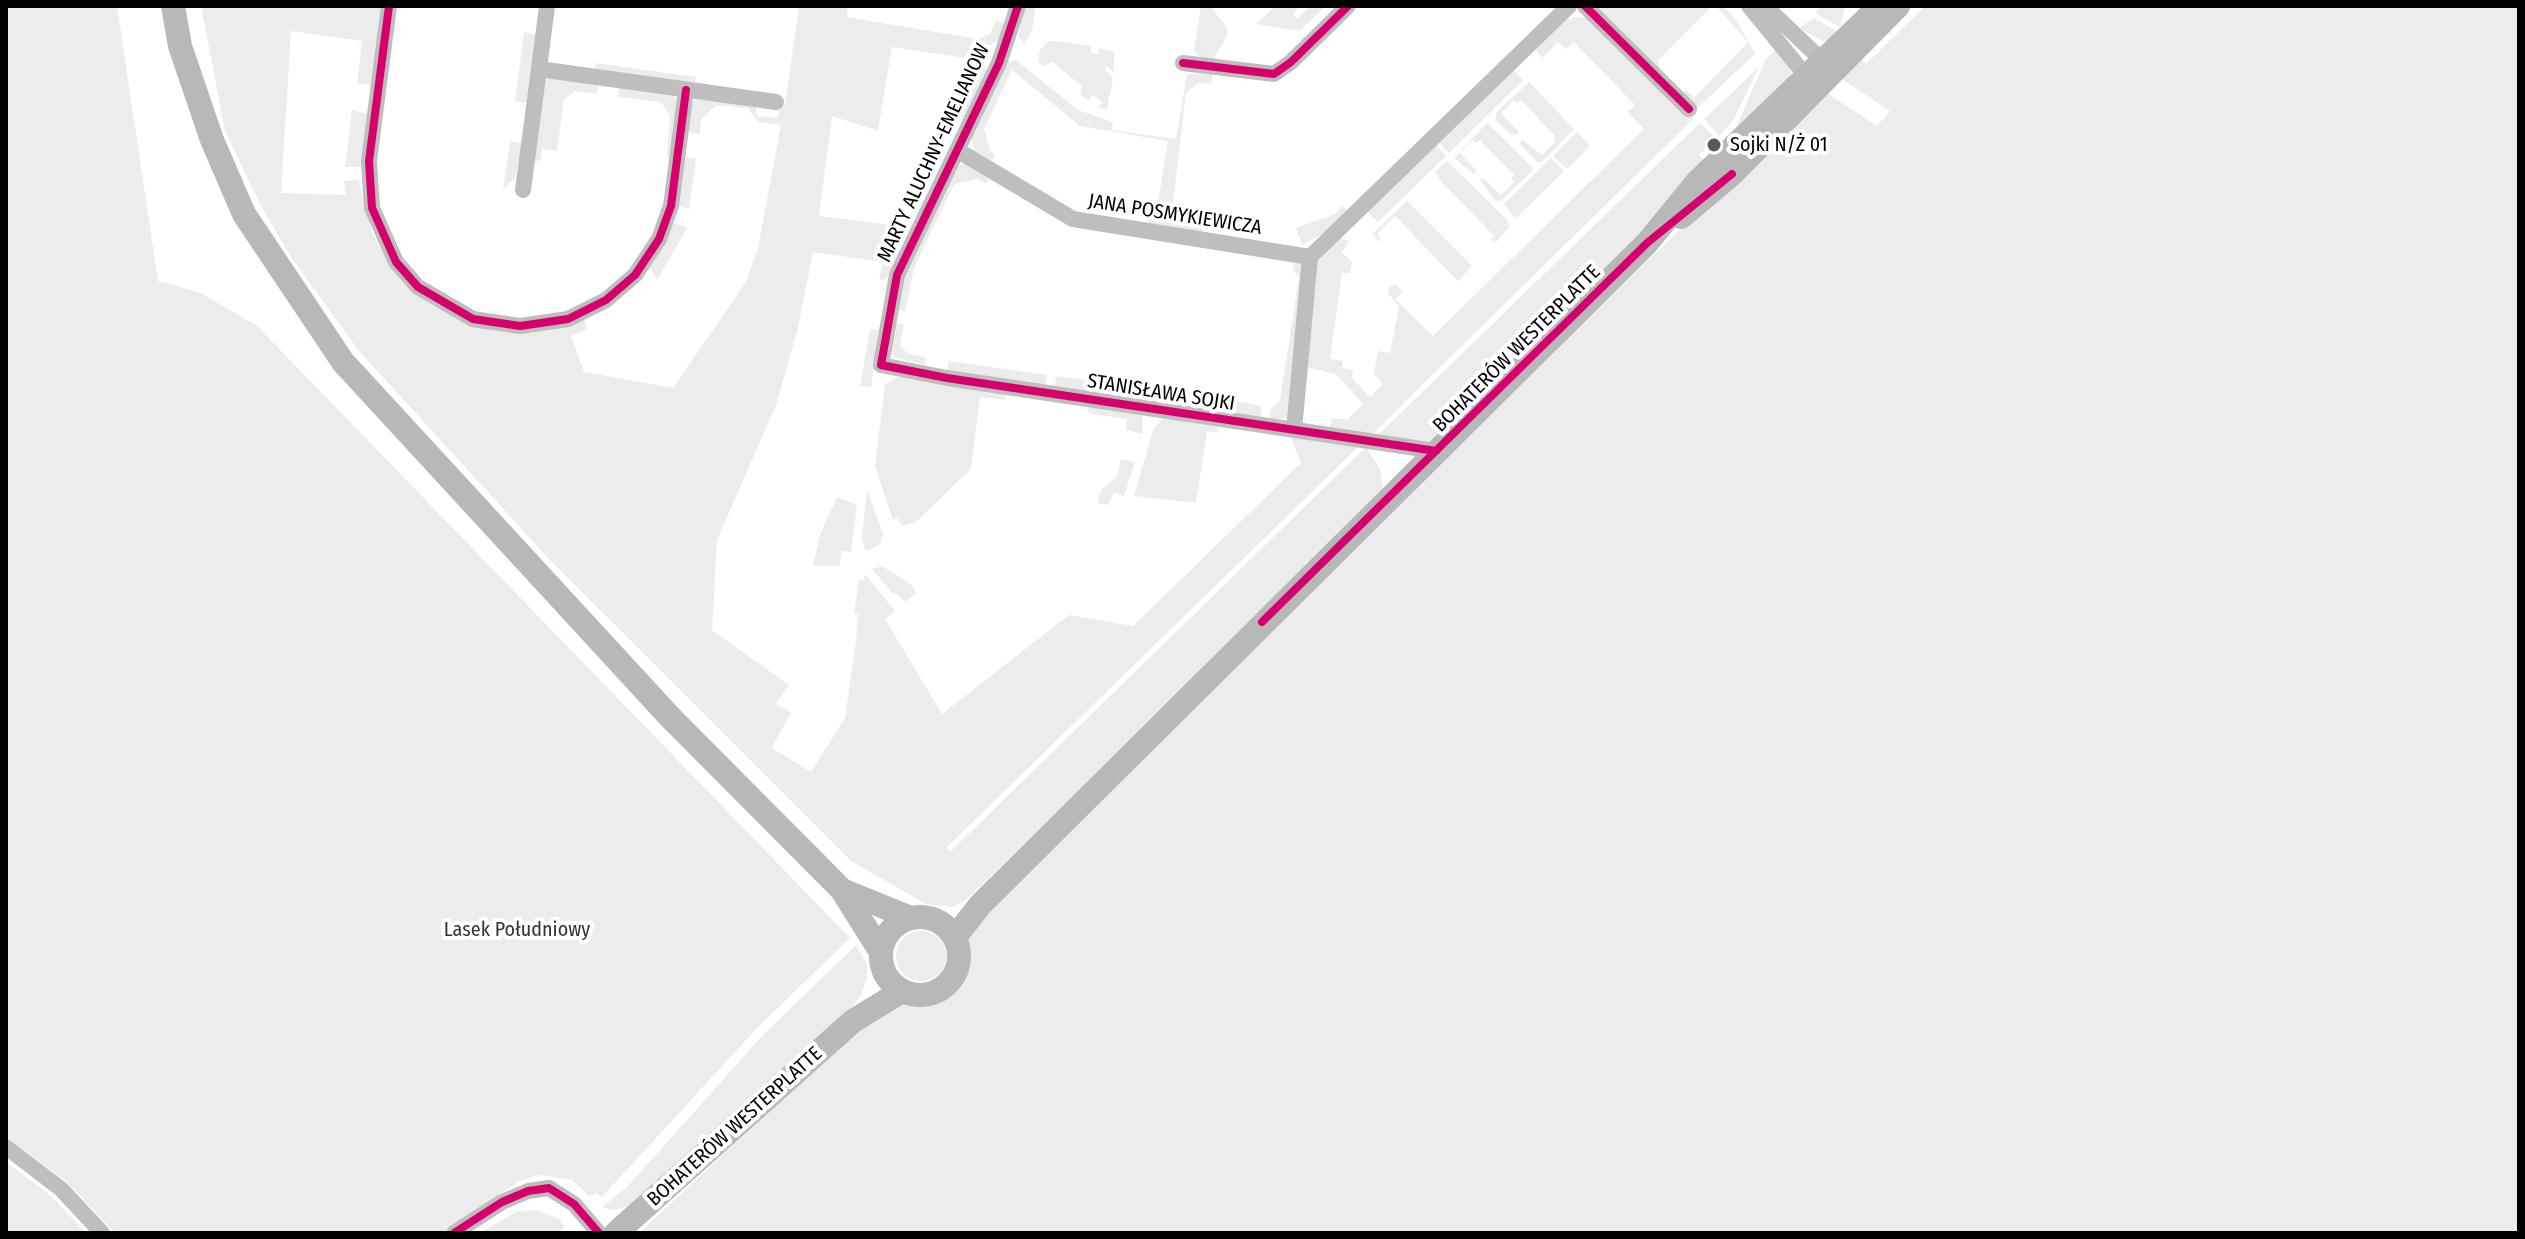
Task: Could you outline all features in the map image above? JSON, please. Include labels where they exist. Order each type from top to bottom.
[{"type":"main road","points":[[173,6],[180,46],[212,140],[244,214],[343,362],[670,717],[842,890],[902,991],[928,995],[949,983],[960,961],[949,931],[925,917],[911,918],[842,890]]},
{"type":"main road","name":"BOHATERÓW WESTERPLATTE","points":[[949,931],[981,904],[1647,243],[1708,195],[1880,6]]},
{"type":"main road","name":"BOHATERÓW WESTERPLATTE","points":[[1820,75],[1898,6]]},
{"type":"main road","points":[[881,960],[887,934],[911,918]]},
{"type":"main road","name":"BOHATERÓW WESTERPLATTE","points":[[853,1021],[881,960]]},
{"type":"main road","name":"BOHATERÓW WESTERPLATTE","points":[[616,1233],[853,1021],[902,991]]},
{"type":"street","points":[[389,6],[369,161],[372,208],[396,262],[418,287],[473,319],[520,326],[568,319],[606,300],[635,275],[659,239],[671,206],[686,90]]},
{"type":"street","points":[[523,190],[547,6]]},
{"type":"street","name":"MARTY ALUCHNY-EMELIANOW","points":[[881,365],[897,275],[999,63],[1018,6]]},
{"type":"street","points":[[1183,63],[1274,74],[1302,52],[1348,6]]},
{"type":"street","points":[[1294,430],[1310,257],[1569,6]]},
{"type":"street","points":[[1585,6],[1689,109]]},
{"type":"street","points":[[1749,6],[1820,75]]},
{"type":"street","points":[[1765,6],[1820,75]]},
{"type":"street","points":[[539,69],[776,102]]},
{"type":"street","name":"JANA POSMYKIEWICZA","points":[[957,150],[1073,219],[1310,257]]},
{"type":"street","name":"STANISŁAWA SOJKI","points":[[881,365],[1436,451]]},
{"type":"street","points":[[6,1147],[61,1189],[102,1233]]},
{"type":"street","points":[[454,1233],[502,1202],[528,1191],[549,1188],[560,1192],[574,1204],[599,1233]]},
{"type":"green space","name":"Lasek Południowy","points":[[6,6],[117,6],[158,281],[201,293],[257,326],[850,938],[757,1028],[602,1197],[596,1193],[590,1197],[572,1180],[538,1175],[519,1181],[442,1233],[115,1233],[66,1181],[6,1137]]},
{"type":"green space","points":[[201,6],[383,6],[371,85],[357,83],[362,41],[291,31],[281,193],[346,195],[344,181],[359,180],[372,233],[395,272],[430,304],[480,328],[584,319],[587,329],[571,336],[584,372],[673,388],[746,282],[758,248],[781,125],[758,122],[748,108],[716,105],[701,120],[700,134],[686,132],[693,101],[700,97],[756,107],[757,116],[778,118],[780,107],[785,104],[799,6],[848,6],[847,17],[979,39],[990,34],[996,20],[1004,23],[1003,38],[991,45],[978,44],[975,54],[984,59],[987,73],[963,121],[954,116],[978,68],[973,59],[892,47],[878,131],[832,116],[819,216],[899,226],[903,220],[909,221],[911,227],[904,238],[892,240],[889,246],[900,251],[890,276],[884,280],[879,280],[883,262],[813,252],[797,332],[776,405],[717,540],[712,630],[789,685],[776,704],[791,712],[772,748],[811,772],[845,718],[856,642],[858,615],[854,613],[859,580],[864,580],[865,574],[895,611],[885,619],[942,714],[1069,615],[1133,626],[1301,463],[1290,435],[1360,445],[947,847],[950,852],[1366,447],[1380,469],[1383,487],[1375,502],[967,899],[952,907],[926,904],[851,861],[550,560],[359,351],[291,257],[261,206],[225,131]]},
{"type":"green space","points":[[1025,6],[1036,6],[1032,30],[1024,45],[1018,36]]},
{"type":"green space","points":[[1201,6],[1210,6],[1227,27],[1227,35],[1213,61],[1202,60],[1194,51]]},
{"type":"green space","points":[[1275,6],[1299,6],[1293,14],[1297,19],[1310,6],[1326,6],[1300,31],[1256,24]]},
{"type":"green space","points":[[1593,6],[1712,6],[1657,61],[1660,66],[1656,70]]},
{"type":"green space","points":[[1716,6],[1723,6],[1736,20],[1755,54],[1695,110],[1683,95],[1686,90],[1694,98],[1748,42]]},
{"type":"green space","points":[[1822,6],[1845,6],[1840,27],[1815,13]]},
{"type":"green space","points":[[1925,6],[2519,6],[2519,1233],[639,1233],[862,1025],[903,1003],[933,1004],[953,994],[966,973],[968,939],[988,905],[1541,360],[1827,93],[1877,126],[1890,111],[1839,77],[1859,57],[1866,64]]},
{"type":"green space","points":[[1586,18],[1694,118],[1371,435],[1329,430],[1332,418],[1347,420],[1363,404],[1336,374],[1306,367],[1316,263],[1340,238],[1349,241],[1342,252],[1352,262],[1350,273],[1342,273],[1330,359],[1343,361],[1342,368],[1353,370],[1352,378],[1370,397],[1383,384],[1374,374],[1378,351],[1390,353],[1399,307],[1388,293],[1389,286],[1396,285],[1403,291],[1395,299],[1433,336],[1644,129],[1628,112],[1635,105],[1574,42],[1566,49],[1558,42],[1542,58],[1536,50],[1563,21]]},
{"type":"green space","points":[[1814,18],[1840,35],[1824,42],[1799,28]]},
{"type":"green space","points":[[524,32],[537,35],[529,103],[515,101]]},
{"type":"green space","points":[[1049,41],[1091,46],[1091,53],[1098,54],[1099,48],[1114,52],[1114,72],[1106,65],[1105,70],[1113,78],[1107,109],[1098,108],[1103,102],[1093,95],[1088,101],[1080,94],[1082,86],[1052,62],[1042,66],[1038,61],[1040,50]]},
{"type":"green space","points":[[1778,48],[1790,66],[1791,79],[1735,130],[1766,59]]},
{"type":"green space","points":[[1016,60],[1078,110],[1113,122],[1112,130],[1176,139],[1187,74],[1213,73],[1211,84],[1198,83],[1186,93],[1172,211],[1179,220],[1203,225],[1202,232],[1148,223],[1149,216],[1157,209],[1168,141],[1080,126],[1012,70],[984,129],[990,150],[995,155],[992,161],[975,151],[971,138],[1006,62]]},
{"type":"green space","points":[[595,63],[696,77],[694,84],[596,72]]},
{"type":"green space","points":[[1759,67],[1733,121],[1719,136],[1704,119]]},
{"type":"green space","points":[[1513,69],[1523,80],[1449,153],[1437,141]]},
{"type":"green space","points":[[548,78],[599,82],[597,94],[575,91],[564,99],[557,151],[542,149],[540,161],[532,160],[544,82]]},
{"type":"green space","points":[[1529,82],[1574,129],[1542,162],[1537,162],[1521,145],[1521,139],[1542,155],[1555,142],[1555,136],[1521,100],[1517,103],[1514,100],[1501,113],[1519,132],[1516,135],[1510,134],[1496,120],[1496,113]]},
{"type":"green space","points":[[619,88],[673,96],[677,101],[673,154],[667,159],[670,116],[661,102],[618,97]]},
{"type":"green space","points":[[352,110],[369,114],[362,167],[345,167]]},
{"type":"green space","points":[[1487,123],[1534,169],[1501,201],[1495,201],[1480,180],[1482,177],[1501,195],[1514,182],[1511,178],[1514,175],[1480,140],[1476,143],[1473,140],[1460,153],[1477,171],[1474,174],[1454,158]]},
{"type":"green space","points":[[1700,123],[1716,138],[1699,155],[1704,160],[1675,202],[1431,441],[1375,438]]},
{"type":"green space","points":[[1577,132],[1590,146],[1567,169],[1553,156]]},
{"type":"green space","points":[[510,141],[523,144],[515,178],[503,189]]},
{"type":"green space","points":[[1435,144],[1446,156],[1378,222],[1367,211]]},
{"type":"green space","points":[[683,157],[696,159],[689,209],[678,206]]},
{"type":"green space","points":[[1551,158],[1564,171],[1515,219],[1504,204]]},
{"type":"green space","points":[[1447,161],[1508,221],[1509,228],[1495,243],[1491,239],[1494,236],[1439,179],[1435,172]]},
{"type":"green space","points":[[970,164],[990,175],[986,184],[978,179],[954,184],[914,268],[905,312],[902,311],[899,309],[902,282],[958,166]]},
{"type":"green space","points":[[1407,201],[1472,266],[1458,281],[1395,216],[1377,234],[1381,239],[1379,242],[1372,234]]},
{"type":"green space","points":[[1342,206],[1348,211],[1326,232],[1302,245],[1296,228],[1335,214]]},
{"type":"green space","points":[[671,224],[687,228],[658,279],[648,267]]},
{"type":"green space","points":[[1295,259],[1302,263],[1288,418],[1269,420],[1271,409],[1280,400],[1299,277],[1293,270]]},
{"type":"green space","points":[[897,324],[904,324],[900,345],[908,354],[925,357],[925,365],[893,357],[891,352]]},
{"type":"green space","points":[[870,329],[880,330],[871,387],[860,386]]},
{"type":"green space","points":[[949,361],[1047,375],[1045,388],[947,370]]},
{"type":"green space","points":[[900,376],[1007,391],[1005,400],[980,397],[971,469],[916,522],[902,526],[897,518],[893,520],[875,466],[885,384]]},
{"type":"green space","points":[[1056,376],[1112,384],[1111,391],[1105,397],[1055,388]]},
{"type":"green space","points":[[1225,399],[1262,406],[1260,420],[1223,414]]},
{"type":"green space","points":[[1089,406],[1142,415],[1143,434],[1126,430],[1127,419],[1088,413]]},
{"type":"green space","points":[[1163,418],[1218,427],[1217,433],[1207,431],[1196,503],[1134,496],[1153,430]]},
{"type":"green space","points":[[1121,459],[1135,462],[1124,496],[1114,492],[1108,505],[1097,503],[1101,490],[1117,477]]},
{"type":"green space","points":[[867,490],[883,534],[880,544],[870,550],[865,550],[862,538]]},
{"type":"green space","points":[[837,497],[857,505],[851,552],[842,551],[839,566],[813,566],[821,532]]},
{"type":"green space","points":[[882,566],[912,585],[916,593],[905,602],[896,593],[893,594],[872,569]]},
{"type":"green space","points":[[921,931],[939,938],[946,956],[939,974],[921,981],[903,974],[896,956],[903,938]]},
{"type":"green space","points":[[856,945],[867,964],[867,977],[861,995],[847,1014],[628,1206],[613,1210],[602,1207],[627,1187],[763,1035]]},
{"type":"green space","points":[[6,1162],[51,1196],[86,1233],[6,1233]]},
{"type":"green space","points":[[537,1210],[559,1219],[565,1226],[558,1233],[480,1233],[518,1211]]},
{"type":"cycle path","points":[[389,6],[369,161],[372,208],[396,262],[418,287],[473,319],[520,326],[568,319],[606,300],[635,275],[659,239],[671,206],[686,90]]},
{"type":"cycle path","points":[[1018,6],[999,63],[897,275],[881,365],[947,378],[1436,451]]},
{"type":"cycle path","points":[[1183,63],[1274,74],[1291,62],[1348,6]]},
{"type":"cycle path","points":[[1585,6],[1689,109]]},
{"type":"cycle path","points":[[1262,622],[1647,243],[1732,174]]},
{"type":"cycle path","points":[[454,1233],[502,1202],[528,1191],[549,1188],[574,1204],[599,1233]]},
{"type":"place","name":"Sojki N/Ż 01","points":[[1714,145]]}]
